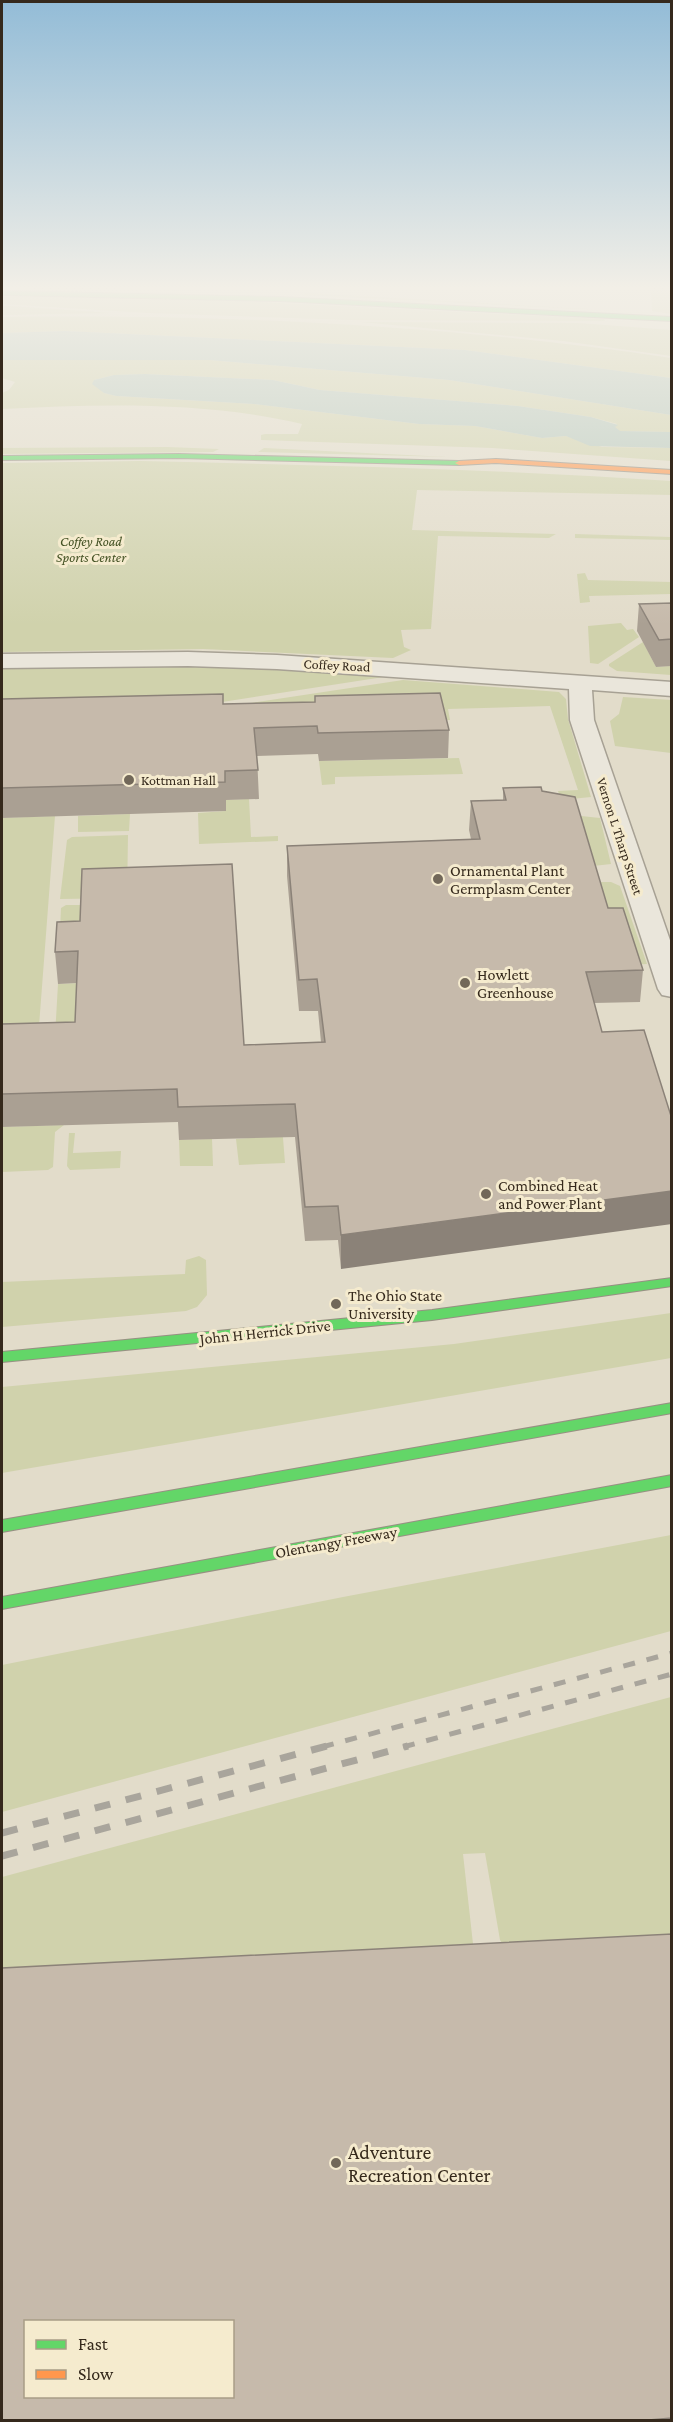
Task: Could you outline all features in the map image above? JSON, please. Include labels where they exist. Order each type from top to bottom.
[{"type":"main road","points":[[2,444],[172,443],[432,451],[496,462]]},
{"type":"main road","points":[[2,458],[179,456],[442,464],[496,462],[672,472]]},
{"type":"main road","name":"John H Herrick Drive","points":[[2,1357],[432,1316],[672,1282]]},
{"type":"main road","points":[[2,1526],[672,1408]]},
{"type":"main road","name":"Olentangy Freeway","points":[[2,1603],[672,1480]]},
{"type":"street","name":"Coffey Road","points":[[2,662],[134,659],[254,661],[580,681],[672,689]]},
{"type":"street","name":"Vernon L Tharp Street","points":[[580,681],[582,720],[672,989]]},
{"type":"green space","points":[[2,399],[168,399],[254,404],[419,424],[475,426],[542,438],[566,436],[602,447],[671,448],[671,461],[492,448],[261,440],[261,435],[265,434],[298,434],[302,424],[228,411],[190,408],[115,405],[2,409]]},
{"type":"green space","points":[[432,399],[570,399],[671,415],[671,432],[619,431],[614,427],[617,424],[591,417],[518,406]]},
{"type":"green space","points":[[2,448],[219,449],[213,452],[2,454]]},
{"type":"green space","points":[[264,448],[448,457],[258,452]]},
{"type":"green space","name":"Coffey Road Sports Center","points":[[140,461],[472,470],[671,481],[672,495],[417,490],[412,530],[556,534],[549,538],[438,536],[431,629],[401,630],[404,647],[411,650],[393,658],[203,649],[2,652],[2,463]]},
{"type":"green space","points":[[575,534],[671,537],[671,540],[575,538]]},
{"type":"green space","points":[[585,573],[588,580],[671,582],[671,594],[589,596],[590,602],[580,603],[577,574]]},
{"type":"green space","points":[[621,623],[627,630],[633,629],[639,637],[598,664],[590,663],[588,626]]},
{"type":"green space","points":[[643,642],[656,667],[671,666],[671,675],[617,671],[609,666]]},
{"type":"green space","points":[[191,665],[281,668],[390,676],[138,715],[2,714],[2,668]]},
{"type":"green space","points":[[403,680],[559,692],[566,699],[568,719],[591,797],[561,800],[558,791],[578,790],[550,706],[448,709],[450,720],[315,724],[217,708]]},
{"type":"green space","points":[[623,697],[671,700],[671,753],[615,746],[610,721],[619,714]]},
{"type":"green space","points":[[459,758],[463,774],[335,777],[335,784],[322,785],[319,761]]},
{"type":"green space","points":[[249,799],[251,837],[278,836],[278,841],[199,844],[198,813],[226,811],[225,800]]},
{"type":"green space","points":[[130,814],[129,831],[78,832],[78,816]]},
{"type":"green space","points":[[562,814],[600,818],[611,864],[584,867]]},
{"type":"green space","points":[[55,816],[39,1026],[2,1027],[2,818]]},
{"type":"green space","points":[[128,835],[127,898],[60,899],[67,840],[72,837]]},
{"type":"green space","points":[[589,882],[611,882],[620,886],[647,964],[628,965]]},
{"type":"green space","points":[[66,905],[85,905],[82,952],[59,953],[61,908]]},
{"type":"green space","points":[[81,983],[79,1034],[55,1036],[58,984]]},
{"type":"green space","points":[[279,1088],[285,1163],[239,1165],[236,1139],[249,1138]]},
{"type":"green space","points":[[64,1125],[55,1132],[53,1167],[48,1170],[2,1172],[2,1127]]},
{"type":"green space","points":[[69,1133],[75,1133],[73,1153],[121,1151],[120,1168],[70,1170],[67,1166]]},
{"type":"green space","points":[[212,1139],[213,1166],[180,1166],[179,1140]]},
{"type":"green space","points":[[199,1256],[206,1260],[207,1295],[197,1307],[186,1311],[2,1327],[2,1282],[185,1274],[186,1260]]},
{"type":"green space","points":[[671,1313],[671,1358],[2,1473],[2,1387],[454,1344]]},
{"type":"green space","points":[[671,1535],[671,1631],[2,1812],[2,1665]]},
{"type":"green space","points":[[671,1697],[671,1964],[510,1955],[500,1940],[485,1853],[463,1854],[477,1980],[2,2005],[2,1877]]},
{"type":"shaded area","points":[[168,399],[432,399],[518,406],[591,417],[618,425],[615,427],[620,431],[671,432],[671,448],[590,446],[566,436],[542,438],[475,426],[419,424],[254,404]]},
{"type":"shaded area","points":[[570,399],[671,399],[671,415]]},
{"type":"building","points":[[672,603],[672,639],[659,640],[639,604]]},
{"type":"building","points":[[440,693],[449,730],[318,733],[317,726],[254,728],[258,770],[225,771],[225,782],[2,788],[2,699],[223,694],[223,704],[315,702],[315,696]]},
{"type":"building","points":[[541,787],[542,791],[575,797],[608,908],[623,908],[643,970],[586,972],[602,1032],[644,1030],[672,1119],[672,1191],[341,1235],[338,1206],[305,1207],[295,1104],[178,1107],[177,1089],[2,1094],[2,1024],[75,1022],[78,951],[55,952],[57,922],[80,921],[82,869],[232,864],[244,1045],[325,1042],[317,979],[299,980],[287,846],[480,839],[471,801],[506,800],[503,788]]},
{"type":"building","name":"Adventure Recreation Center","points":[[672,1934],[672,2418],[637,2421],[2,2421],[2,1968]]},
{"type":"railway","points":[[322,1747],[672,1653]]},
{"type":"railway","points":[[403,1747],[672,1674]]},
{"type":"railway","points":[[2,1833],[327,1746]]},
{"type":"railway","points":[[2,1856],[408,1746]]},
{"type":"traffic: fast","points":[[2,458],[179,456],[459,463]]},
{"type":"traffic: fast","points":[[2,1357],[432,1315],[672,1282]]},
{"type":"traffic: fast","points":[[2,1526],[672,1408]]},
{"type":"traffic: fast","points":[[2,1603],[672,1480]]},
{"type":"traffic: slow","points":[[459,463],[496,461],[672,472]]},
{"type":"place","name":"Kottman Hall","points":[[129,780]]},
{"type":"place","name":"Ornamental Plant Germplasm Center","points":[[438,879]]},
{"type":"place","name":"Howlett Greenhouse","points":[[465,983]]},
{"type":"place","name":"Combined Heat and Power Plant","points":[[486,1194]]},
{"type":"place","name":"The Ohio State University","points":[[336,1304]]},
{"type":"place","name":"Adventure Recreation Center","points":[[336,2163]]}]
